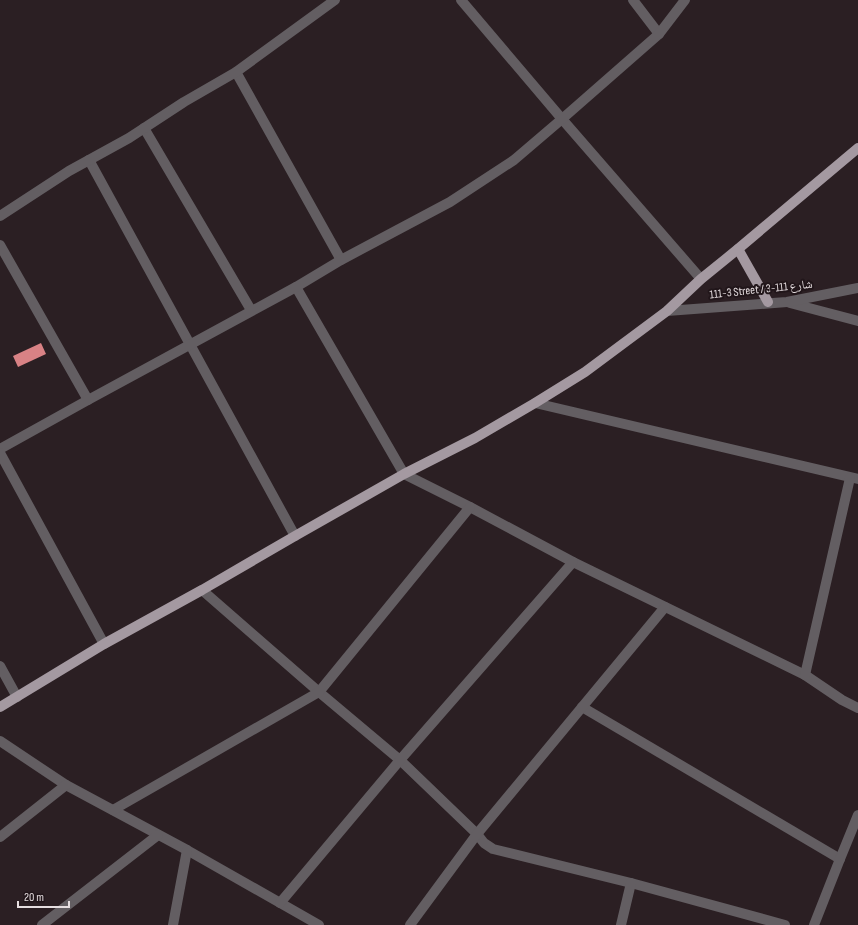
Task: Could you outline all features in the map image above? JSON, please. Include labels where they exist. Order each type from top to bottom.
[{"type":"main road","points":[[0,707],[104,644],[202,590],[404,474],[475,438],[585,372],[667,311],[701,279],[858,148]]},
{"type":"main road","points":[[738,249],[768,302]]},
{"type":"street","points":[[0,216],[69,171],[144,128],[184,102],[236,72],[335,0]]},
{"type":"street","points":[[461,0],[701,279]]},
{"type":"street","points":[[633,0],[659,34]]},
{"type":"street","points":[[0,449],[251,310],[296,287],[341,260],[450,202],[514,160],[562,119],[659,34],[685,0]]},
{"type":"street","points":[[236,72],[341,260]]},
{"type":"street","points":[[144,128],[251,310]]},
{"type":"street","points":[[89,160],[295,536]]},
{"type":"street","points":[[0,245],[88,400]]},
{"type":"street","points":[[296,287],[404,474],[470,507],[573,562],[805,675],[842,700],[858,708]]},
{"type":"street","name":"111-3 Street / شارع 111-3","points":[[667,311],[768,302],[787,302],[858,288]]},
{"type":"street","points":[[787,302],[858,321]]},
{"type":"street","points":[[535,403],[854,478],[805,675]]},
{"type":"street","points":[[0,453],[104,644]]},
{"type":"street","points":[[113,810],[318,692],[470,507]]},
{"type":"street","points":[[280,902],[400,760],[573,562]]},
{"type":"street","points":[[202,590],[318,692],[400,760],[478,834],[484,843],[493,849],[631,883],[785,925]]},
{"type":"street","points":[[410,925],[478,834],[665,607]]},
{"type":"street","points":[[0,666],[17,697]]},
{"type":"street","points":[[582,707],[840,859]]},
{"type":"street","points":[[0,741],[66,785],[188,850],[319,925]]},
{"type":"street","points":[[0,837],[66,785]]},
{"type":"street","points":[[814,925],[858,815]]},
{"type":"street","points":[[42,925],[158,834]]},
{"type":"street","points":[[173,925],[188,850]]},
{"type":"street","points":[[621,925],[631,883]]},
{"type":"building","points":[[41,343],[46,354],[18,367],[13,356]]}]
